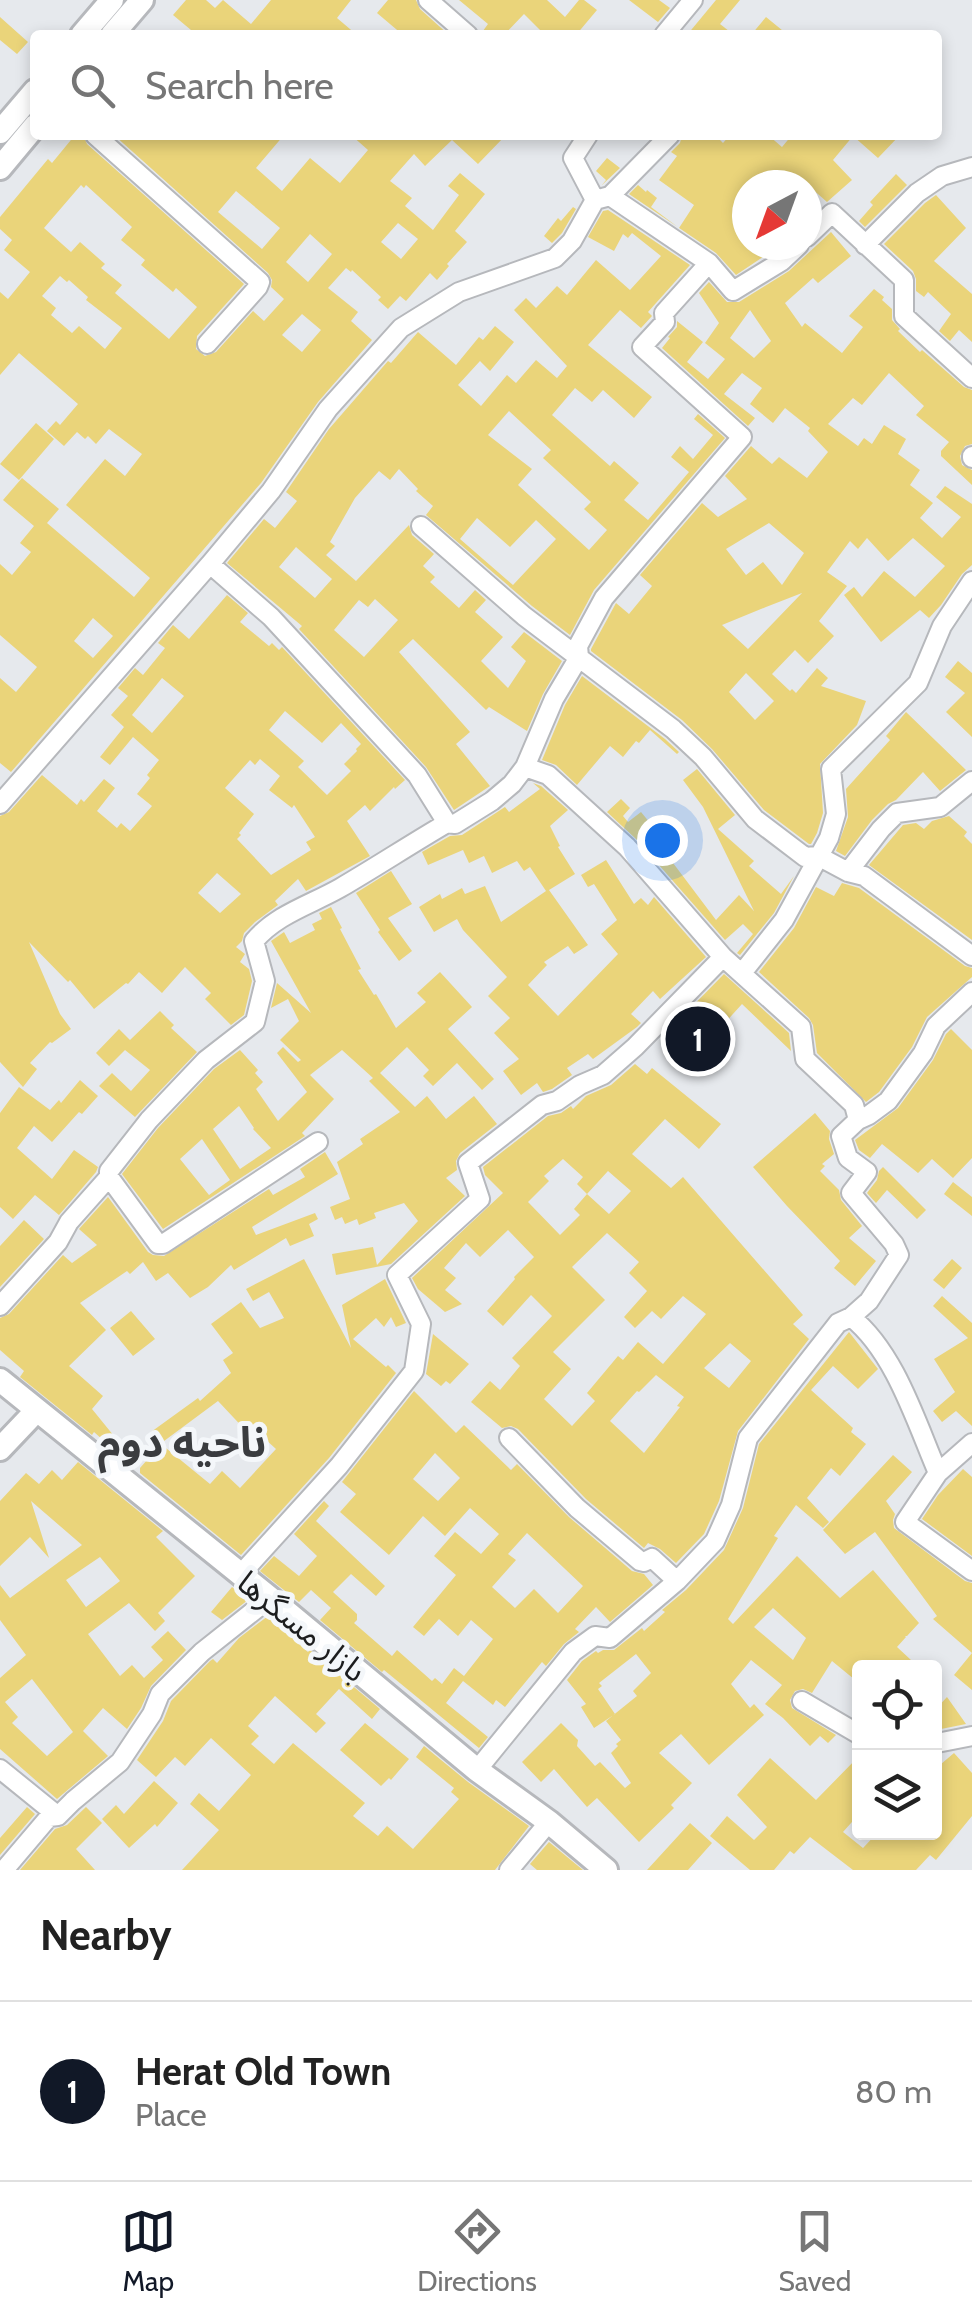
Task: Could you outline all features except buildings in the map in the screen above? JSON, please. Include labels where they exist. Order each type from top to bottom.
[{"type":"street","points":[[86,30],[112,0]]},
{"type":"street","points":[[116,30],[142,0]]},
{"type":"street","points":[[428,0],[463,30]]},
{"type":"street","points":[[668,30],[693,0]]},
{"type":"street","points":[[0,132],[30,97]]},
{"type":"street","points":[[0,168],[30,132]]},
{"type":"street","points":[[101,140],[260,282],[208,344]]},
{"type":"street","points":[[585,140],[573,158],[602,198],[709,263],[733,291],[783,260]]},
{"type":"street","points":[[0,804],[210,564],[271,491],[328,409],[401,328],[459,292],[556,258],[602,198],[665,140]]},
{"type":"street","points":[[865,245],[917,193],[942,176],[972,167]]},
{"type":"street","points":[[822,223],[832,213],[904,280],[904,316],[972,378]]},
{"type":"street","points":[[0,1306],[58,1242],[69,1222],[109,1177],[149,1120],[206,1060],[254,1022],[265,981],[254,941],[262,932],[298,907],[338,889],[447,823],[456,824],[492,801],[525,767],[554,699],[579,657],[578,646],[604,598],[742,437],[642,347],[666,322],[664,313],[709,263]]},
{"type":"street","points":[[421,526],[524,616],[673,730],[703,757],[754,819],[805,857],[818,856],[864,876],[972,956]]},
{"type":"street","points":[[210,564],[270,617],[417,775],[447,823]]},
{"type":"street","points":[[742,973],[784,920],[829,838],[836,814],[831,769],[918,682],[942,626],[972,580]]},
{"type":"street","points":[[525,767],[548,775],[627,846],[723,957],[801,1026],[805,1059],[854,1105],[858,1120]]},
{"type":"street","points":[[848,872],[897,813],[940,807],[972,781]]},
{"type":"street","points":[[240,1575],[339,1466],[414,1371],[421,1324],[397,1276],[480,1199],[468,1163],[542,1105],[557,1101],[602,1074],[635,1047],[723,957]]},
{"type":"street","points":[[477,1770],[573,1652],[595,1636],[610,1638],[677,1581],[715,1540],[731,1505],[748,1438],[838,1324],[869,1301],[899,1255],[851,1192],[867,1172],[848,1158],[841,1136],[888,1101],[923,1054],[936,1026],[972,992]]},
{"type":"street","points":[[109,1177],[158,1244],[162,1244],[318,1142]]},
{"type":"street","points":[[851,1317],[867,1330],[889,1364],[938,1473]]},
{"type":"street","name":"بازار مسگرها","points":[[0,1380],[477,1770],[549,1822],[606,1870]]},
{"type":"street","points":[[0,1450],[37,1410]]},
{"type":"street","points":[[509,1438],[577,1508],[640,1561],[652,1558],[677,1581]]},
{"type":"street","points":[[972,1443],[938,1473],[905,1522],[972,1572]]},
{"type":"street","points":[[4,1870],[48,1817],[58,1816],[120,1762],[152,1714],[160,1694],[202,1652],[270,1598]]},
{"type":"street","points":[[802,1702],[852,1730]]},
{"type":"street","points":[[942,1742],[972,1736]]},
{"type":"street","points":[[0,1768],[58,1816]]},
{"type":"street","points":[[509,1870],[549,1822]]},
{"type":"place","name":"Herat Old Town","points":[[698,1039]]},
{"type":"district","name":"ناحیه دوم","points":[[182,1442]]}]
